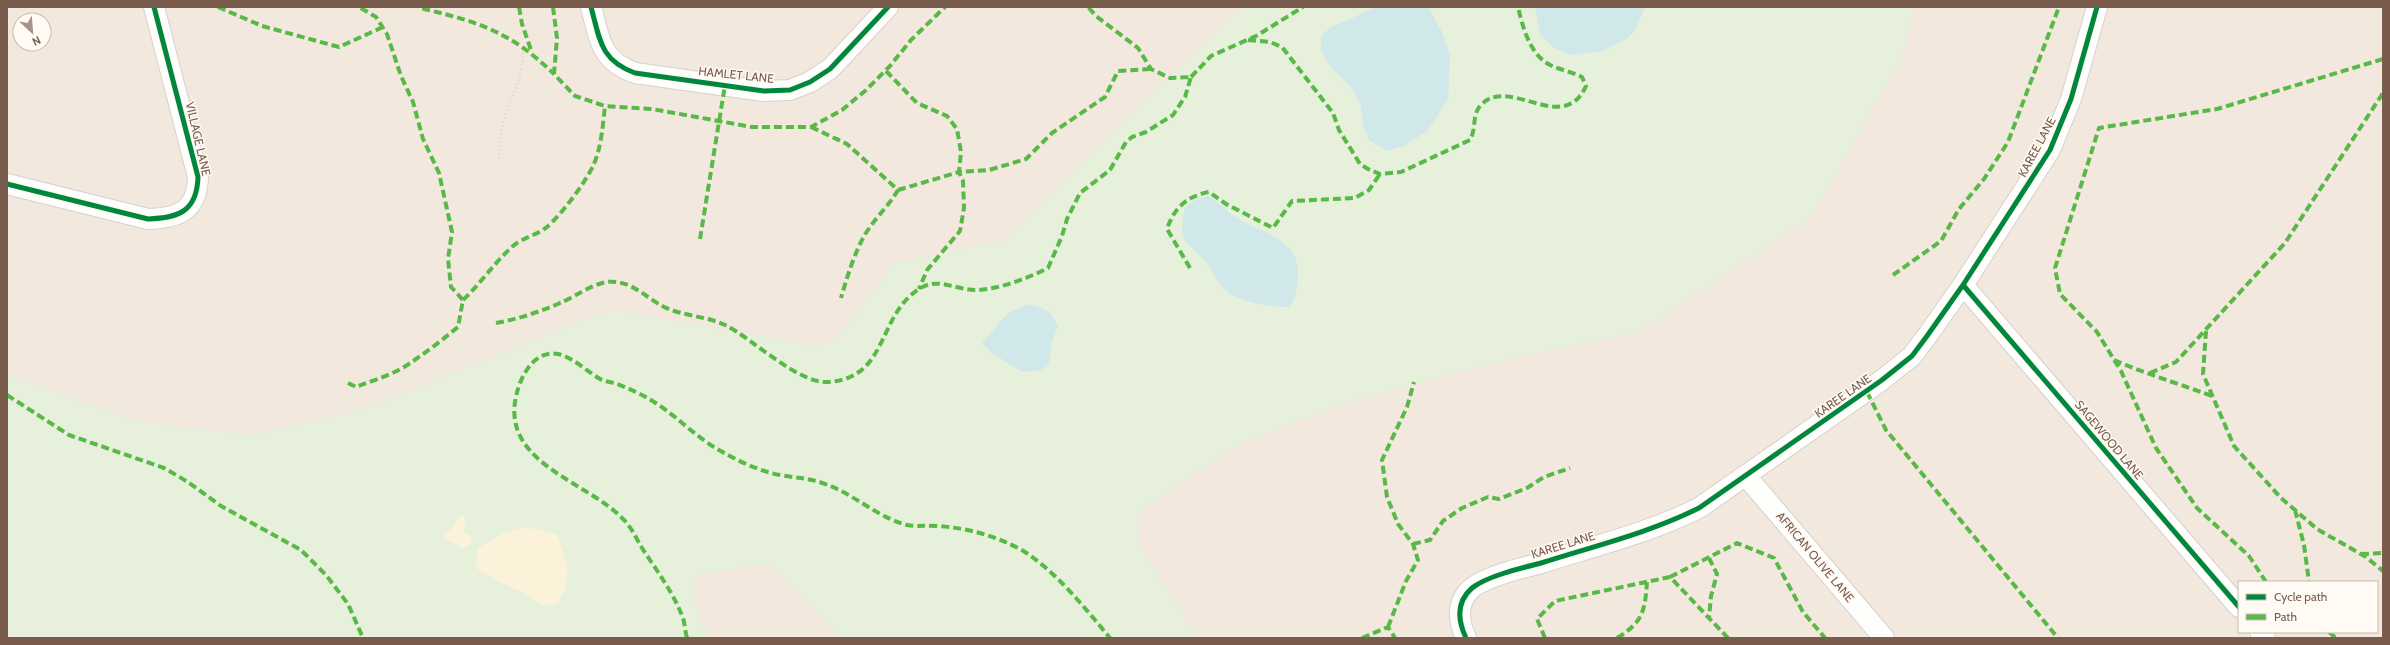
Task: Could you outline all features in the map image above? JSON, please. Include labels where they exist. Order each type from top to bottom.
[{"type":"street","name":"VILLAGE LANE","points":[[7,184],[148,219],[165,219],[179,214],[191,205],[198,193],[198,177],[154,7]]},
{"type":"street","name":"HAMLET LANE","points":[[591,7],[603,48],[610,59],[619,67],[635,73],[764,91],[790,90],[810,82],[830,69],[888,7]]},
{"type":"street","name":"KAREE LANE","points":[[1466,638],[1459,619],[1460,610],[1464,598],[1472,588],[1517,570],[1669,522],[1699,508],[1867,392],[1912,356],[1964,285],[2050,150],[2071,99],[2097,7]]},
{"type":"street","name":"SAGEWOOD LANE","points":[[1964,285],[2238,607]]},
{"type":"street","name":"AFRICAN OLIVE LANE","points":[[1746,476],[1884,638]]},
{"type":"path","points":[[460,7],[463,18]]},
{"type":"path","points":[[499,158],[500,140],[506,113],[518,88],[523,65],[523,48]]},
{"type":"shaded area","points":[[7,7],[2383,7],[2383,638],[7,638]]},
{"type":"green space","points":[[1241,7],[1914,7],[1904,53],[1813,215],[1639,331],[1489,364],[1351,402],[1239,444],[1137,513],[1139,543],[1197,638],[840,638],[780,572],[766,564],[697,575],[694,582],[694,598],[709,638],[7,638],[7,375],[141,422],[254,435],[361,410],[594,316],[614,310],[815,346],[839,338],[894,263],[1005,240]]},
{"type":"sand","points":[[463,516],[466,520],[463,533],[470,534],[472,540],[469,546],[462,548],[453,542],[446,540],[443,535],[453,527],[458,518]]},
{"type":"sand","points":[[521,528],[538,529],[557,535],[564,554],[567,570],[566,585],[558,604],[542,605],[524,593],[493,579],[476,568],[478,548],[506,532]]},
{"type":"water","points":[[1377,7],[1428,7],[1442,32],[1450,56],[1448,100],[1427,131],[1404,146],[1387,151],[1369,140],[1363,126],[1361,106],[1351,87],[1332,69],[1321,52],[1321,36],[1331,27]]},
{"type":"water","points":[[1535,7],[1645,7],[1638,24],[1629,37],[1603,51],[1569,55],[1554,48],[1540,35]]},
{"type":"water","points":[[1208,196],[1217,201],[1240,220],[1280,240],[1294,255],[1297,265],[1298,278],[1297,289],[1290,307],[1273,306],[1246,301],[1229,293],[1220,285],[1207,263],[1187,243],[1182,233],[1185,208],[1196,199]]},
{"type":"water","points":[[1027,304],[1046,310],[1053,316],[1058,327],[1052,341],[1049,363],[1041,370],[1022,372],[992,353],[982,343],[1008,313]]},
{"type":"marked path","points":[[218,7],[262,26],[339,47],[383,27]]},
{"type":"marked path","points":[[348,383],[356,387],[386,376],[404,367],[425,353],[458,327],[463,300],[451,287],[448,259],[452,232],[439,173],[423,139],[413,102],[401,76],[387,34],[376,17],[359,7]]},
{"type":"marked path","points":[[424,7],[424,9],[479,24],[494,31],[524,48],[554,74]]},
{"type":"marked path","points":[[519,7],[522,24],[532,53]]},
{"type":"marked path","points":[[553,7],[557,38],[554,74],[575,96],[605,106],[652,109],[752,127],[811,127],[842,110],[865,91],[890,66],[911,40],[945,7]]},
{"type":"marked path","points":[[496,323],[544,309],[567,300],[595,285],[609,282],[623,283],[671,310],[725,325],[803,376],[816,381],[828,382],[848,378],[862,370],[872,358],[895,315],[905,301],[926,285],[940,284],[970,290],[987,289],[1014,282],[1048,268],[1062,236],[1067,219],[1080,193],[1110,170],[1126,142],[1132,137],[1146,132],[1173,115],[1185,97],[1191,77],[1170,78],[1151,69],[1138,48],[1096,16],[1088,7]]},
{"type":"marked path","points":[[1191,77],[1211,56],[1256,36],[1303,7]]},
{"type":"marked path","points":[[1248,40],[1270,42],[1282,47],[1333,113],[1339,130],[1360,164],[1380,174],[1401,172],[1470,140],[1476,112],[1482,104],[1494,97],[1507,96],[1551,106],[1564,106],[1576,100],[1586,86],[1582,77],[1552,66],[1538,56],[1525,32],[1518,7]]},
{"type":"marked path","points":[[1893,275],[1941,241],[1959,209],[1984,179],[2008,142],[2059,7]]},
{"type":"marked path","points":[[2265,581],[2249,556],[2197,508],[2156,448],[2121,371],[2097,332],[2060,294],[2055,268],[2099,128],[2217,109],[2383,59]]},
{"type":"marked path","points":[[886,71],[917,103],[947,116],[957,129],[961,152],[959,172],[989,170],[1026,159],[1052,133],[1105,97],[1118,71],[1151,69]]},
{"type":"marked path","points":[[700,239],[725,85]]},
{"type":"marked path","points":[[2150,373],[2176,362],[2285,243],[2383,93]]},
{"type":"marked path","points":[[463,300],[513,246],[547,227],[559,215],[572,198],[596,160],[605,106]]},
{"type":"marked path","points":[[811,127],[847,144],[898,190],[892,200],[865,234],[849,271],[841,298]]},
{"type":"marked path","points":[[898,190],[959,172],[963,181],[964,208],[960,231],[927,270],[919,289]]},
{"type":"marked path","points":[[1190,268],[1167,229],[1173,215],[1182,204],[1194,197],[1209,192],[1226,204],[1273,228],[1292,201],[1355,198],[1369,190],[1380,174]]},
{"type":"marked path","points":[[2206,331],[2203,374],[2234,446],[2281,498],[2317,529],[2366,557],[2383,571]]},
{"type":"marked path","points":[[687,638],[683,618],[674,599],[631,528],[607,505],[552,470],[536,456],[523,441],[516,423],[515,402],[523,376],[534,361],[541,356],[549,354],[564,356],[576,362],[602,380],[617,384],[641,395],[667,411],[719,450],[756,468],[786,476],[808,479],[836,488],[886,517],[907,525],[937,526],[969,530],[990,536],[1020,549],[1045,567],[1057,578],[1080,602],[1110,638]]},
{"type":"marked path","points":[[2114,360],[2212,396]]},
{"type":"marked path","points":[[1388,627],[1406,581],[1418,560],[1413,544],[1398,524],[1387,497],[1382,460],[1407,407],[1414,382]]},
{"type":"marked path","points":[[1867,392],[1886,430],[2058,638]]},
{"type":"marked path","points":[[7,395],[69,435],[164,468],[188,482],[221,506],[301,550],[326,575],[348,604],[363,638]]},
{"type":"marked path","points":[[1413,544],[1430,540],[1443,521],[1462,508],[1488,497],[1499,499],[1527,488],[1544,477],[1570,468]]},
{"type":"marked path","points":[[2295,510],[2304,545],[2309,581]]},
{"type":"marked path","points":[[1670,577],[1737,543],[1774,558],[1803,612],[1825,638]]},
{"type":"marked path","points":[[2361,554],[2383,553]]},
{"type":"marked path","points":[[1709,558],[1717,574],[1711,596],[1709,618]]},
{"type":"marked path","points":[[1545,638],[1537,619],[1555,601],[1670,577],[1728,638]]},
{"type":"marked path","points":[[1617,638],[1632,627],[1641,615],[1645,601],[1647,582]]},
{"type":"marked path","points":[[1362,638],[1388,627],[1395,638]]},
{"type":"marked path","points":[[2330,633],[2336,638]]},
{"type":"cycle path","points":[[7,184],[148,219],[169,217],[177,214],[190,205],[197,189],[198,177],[154,7]]},
{"type":"cycle path","points":[[591,7],[603,48],[608,55],[623,68],[635,73],[764,91],[790,90],[810,82],[830,69],[888,7]]},
{"type":"cycle path","points":[[1466,638],[1461,625],[1461,605],[1467,593],[1478,584],[1505,573],[1641,532],[1699,508],[1882,380],[1912,356],[1963,285],[2050,150],[2071,99],[2097,7]]},
{"type":"cycle path","points":[[1963,285],[2238,606]]}]
